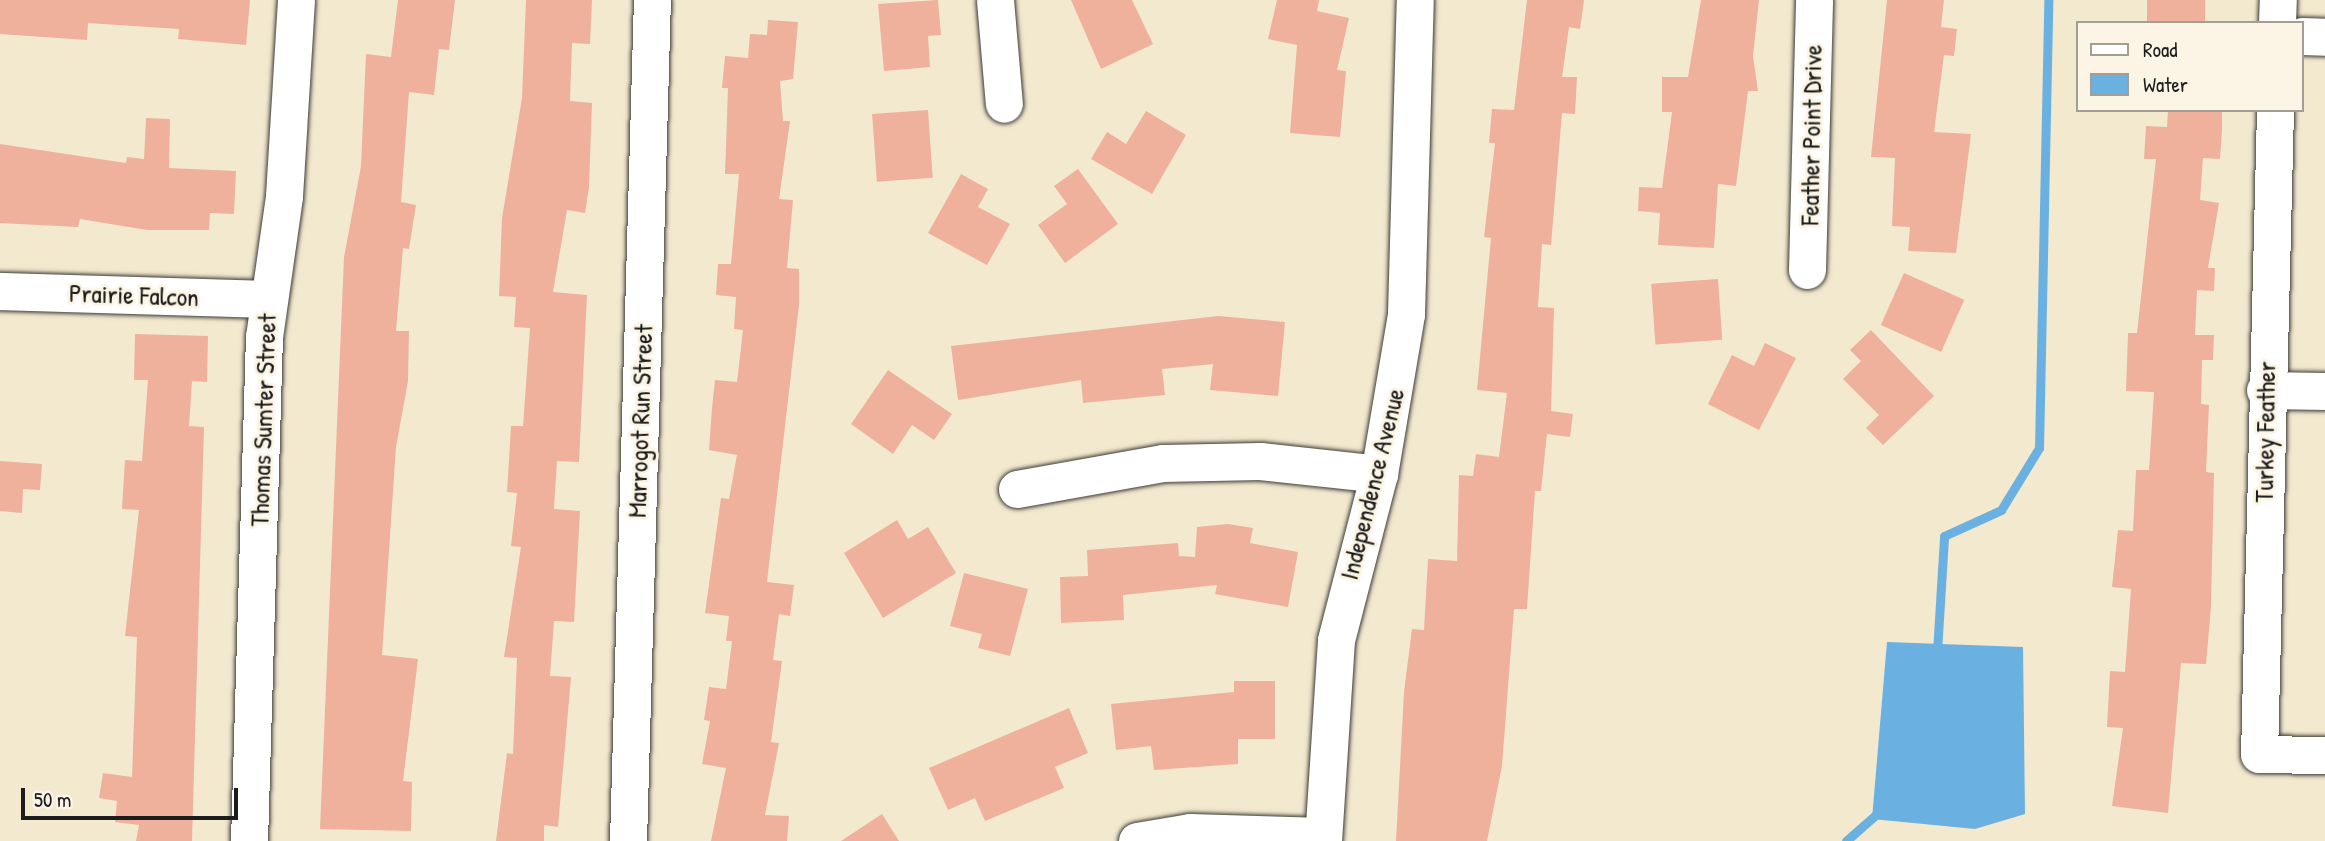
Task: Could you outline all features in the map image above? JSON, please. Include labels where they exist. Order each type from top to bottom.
[{"type":"street","name":"Thomas Sumter Street","points":[[249,841],[267,299],[284,196],[296,0]]},
{"type":"street","name":"Marrogot Run Street","points":[[628,841],[652,0]]},
{"type":"street","points":[[995,0],[1004,104]]},
{"type":"street","name":"Independence Avenue","points":[[1323,838],[1336,640],[1379,474],[1406,314],[1415,0]]},
{"type":"street","name":"Feather Point Drive","points":[[1807,270],[1814,0]]},
{"type":"street","points":[[2277,21],[2278,0]]},
{"type":"street","points":[[2304,36],[2325,37]]},
{"type":"street","name":"Turkey Feather","points":[[2275,112],[2265,390],[2259,754],[2325,755]]},
{"type":"street","name":"Prairie Falcon","points":[[0,291],[267,299]]},
{"type":"street","points":[[2265,390],[2325,391]]},
{"type":"street","points":[[1017,489],[1163,463],[1260,461],[1379,474]]},
{"type":"street","points":[[1137,841],[1190,832],[1323,838]]},
{"type":"water","points":[[1887,642],[2023,647],[2025,814],[1975,829],[1872,819]]},
{"type":"building","points":[[0,0],[250,0],[246,45],[178,39],[179,29],[88,23],[87,40],[0,34]]},
{"type":"building","points":[[398,0],[455,0],[449,50],[439,49],[434,95],[409,92],[401,202],[416,205],[409,249],[403,248],[396,331],[409,331],[408,381],[396,447],[382,655],[418,659],[403,781],[412,782],[411,831],[320,829],[344,257],[361,166],[366,54],[391,57]]},
{"type":"building","points":[[526,0],[592,0],[590,44],[572,43],[570,101],[592,103],[589,187],[585,213],[567,210],[553,292],[587,295],[579,462],[557,461],[554,509],[580,511],[574,622],[554,621],[550,676],[571,677],[558,827],[544,825],[544,841],[496,841],[507,753],[513,754],[517,658],[504,657],[521,547],[511,546],[517,493],[507,492],[511,426],[523,426],[530,328],[514,327],[516,297],[499,296],[502,218],[522,98]]},
{"type":"building","points":[[938,0],[941,35],[928,36],[930,67],[884,71],[878,4]]},
{"type":"building","points":[[1071,0],[1132,0],[1153,44],[1101,69]]},
{"type":"building","points":[[1277,0],[1319,0],[1317,11],[1349,18],[1337,70],[1346,71],[1340,137],[1290,133],[1297,45],[1268,39]]},
{"type":"building","points":[[1527,0],[1584,0],[1580,29],[1569,27],[1562,77],[1577,77],[1575,114],[1562,113],[1551,245],[1542,244],[1538,307],[1554,308],[1551,411],[1573,414],[1570,437],[1547,434],[1541,491],[1535,491],[1527,609],[1514,609],[1502,766],[1487,841],[1396,841],[1404,692],[1412,629],[1424,630],[1428,559],[1457,561],[1459,475],[1473,476],[1476,454],[1499,457],[1507,393],[1477,390],[1491,238],[1484,237],[1495,143],[1489,143],[1492,109],[1514,110]]},
{"type":"building","points":[[1701,0],[1759,0],[1753,56],[1758,91],[1748,91],[1736,186],[1718,184],[1714,248],[1658,245],[1660,213],[1638,211],[1639,187],[1662,188],[1672,112],[1662,112],[1662,77],[1688,77]]},
{"type":"building","points":[[1887,0],[1944,0],[1941,27],[1957,29],[1954,56],[1944,55],[1934,132],[1971,134],[1956,253],[1908,251],[1910,227],[1892,226],[1895,158],[1871,157]]},
{"type":"building","points":[[2147,0],[2205,0],[2205,21],[2147,21]]},
{"type":"building","points":[[768,20],[798,22],[793,79],[780,81],[783,121],[790,121],[779,199],[793,200],[787,268],[799,269],[799,305],[767,582],[794,585],[790,616],[779,614],[773,660],[782,661],[771,742],[779,743],[765,815],[789,816],[787,841],[711,841],[726,768],[702,764],[710,721],[704,720],[709,687],[726,689],[732,641],[726,641],[729,616],[705,613],[721,498],[729,499],[737,455],[709,450],[715,380],[737,382],[743,330],[734,329],[736,297],[716,295],[718,264],[731,264],[739,174],[725,174],[728,88],[722,88],[725,56],[748,58],[750,34],[767,35]]},
{"type":"building","points":[[928,110],[933,178],[877,182],[872,114]]},
{"type":"building","points":[[1146,111],[1186,135],[1152,194],[1091,159],[1107,132],[1126,144]]},
{"type":"building","points":[[2168,112],[2222,112],[2220,159],[2203,158],[2200,200],[2219,203],[2208,268],[2215,268],[2214,291],[2197,290],[2195,335],[2214,335],[2213,360],[2202,360],[2201,404],[2209,405],[2206,472],[2214,473],[2211,607],[2206,664],[2181,663],[2168,813],[2112,806],[2123,728],[2107,727],[2110,671],[2125,672],[2131,589],[2112,587],[2118,530],[2133,531],[2136,470],[2149,470],[2154,392],[2126,391],[2128,333],[2137,333],[2156,159],[2144,159],[2146,126],[2167,127]]},
{"type":"building","points":[[146,118],[170,119],[169,168],[236,171],[234,214],[210,213],[209,230],[147,230],[80,219],[78,227],[0,223],[0,144],[126,163],[127,157],[144,159]]},
{"type":"building","points":[[1078,169],[1118,224],[1065,263],[1038,225],[1067,204],[1054,186]]},
{"type":"building","points":[[961,174],[988,189],[978,207],[1010,224],[987,265],[928,233]]},
{"type":"building","points":[[1904,273],[1964,300],[1941,352],[1881,325]]},
{"type":"building","points":[[1718,279],[1722,340],[1655,345],[1651,284]]},
{"type":"building","points":[[1218,316],[1285,322],[1278,396],[1210,390],[1213,364],[1162,369],[1165,395],[1083,403],[1081,380],[958,400],[951,346]]},
{"type":"building","points":[[1871,330],[1934,396],[1883,445],[1866,428],[1879,415],[1843,379],[1861,361],[1850,350]]},
{"type":"building","points":[[135,334],[208,336],[207,382],[192,381],[189,426],[204,427],[192,841],[136,841],[139,825],[115,822],[117,801],[99,798],[103,773],[132,777],[137,637],[125,636],[139,510],[122,509],[125,460],[142,461],[148,380],[134,380]]},
{"type":"building","points":[[1765,343],[1796,358],[1759,430],[1708,404],[1732,355],[1754,366]]},
{"type":"building","points":[[888,370],[952,414],[934,440],[912,425],[893,454],[851,424]]},
{"type":"building","points":[[0,461],[42,464],[40,490],[23,489],[22,513],[0,511]]},
{"type":"building","points":[[897,520],[908,539],[928,527],[956,573],[883,618],[844,553]]},
{"type":"building","points":[[1228,524],[1253,528],[1250,543],[1298,552],[1288,607],[1215,594],[1217,585],[1123,595],[1124,620],[1061,623],[1060,577],[1088,576],[1087,550],[1178,543],[1179,556],[1195,557],[1197,527]]},
{"type":"building","points":[[964,573],[1028,589],[1010,656],[978,648],[982,634],[950,626]]},
{"type":"building","points":[[1234,681],[1275,681],[1275,739],[1238,739],[1238,764],[1154,770],[1151,746],[1116,750],[1111,704],[1234,692]]},
{"type":"building","points":[[1069,708],[1088,753],[1055,767],[1064,788],[985,821],[975,798],[948,810],[929,768]]},
{"type":"building","points":[[882,814],[899,841],[841,841]]},
{"type":"waterway","points":[[1937,652],[1944,536],[2001,510],[2039,448],[2048,0]]},
{"type":"waterway","points":[[1846,841],[1879,812]]}]
